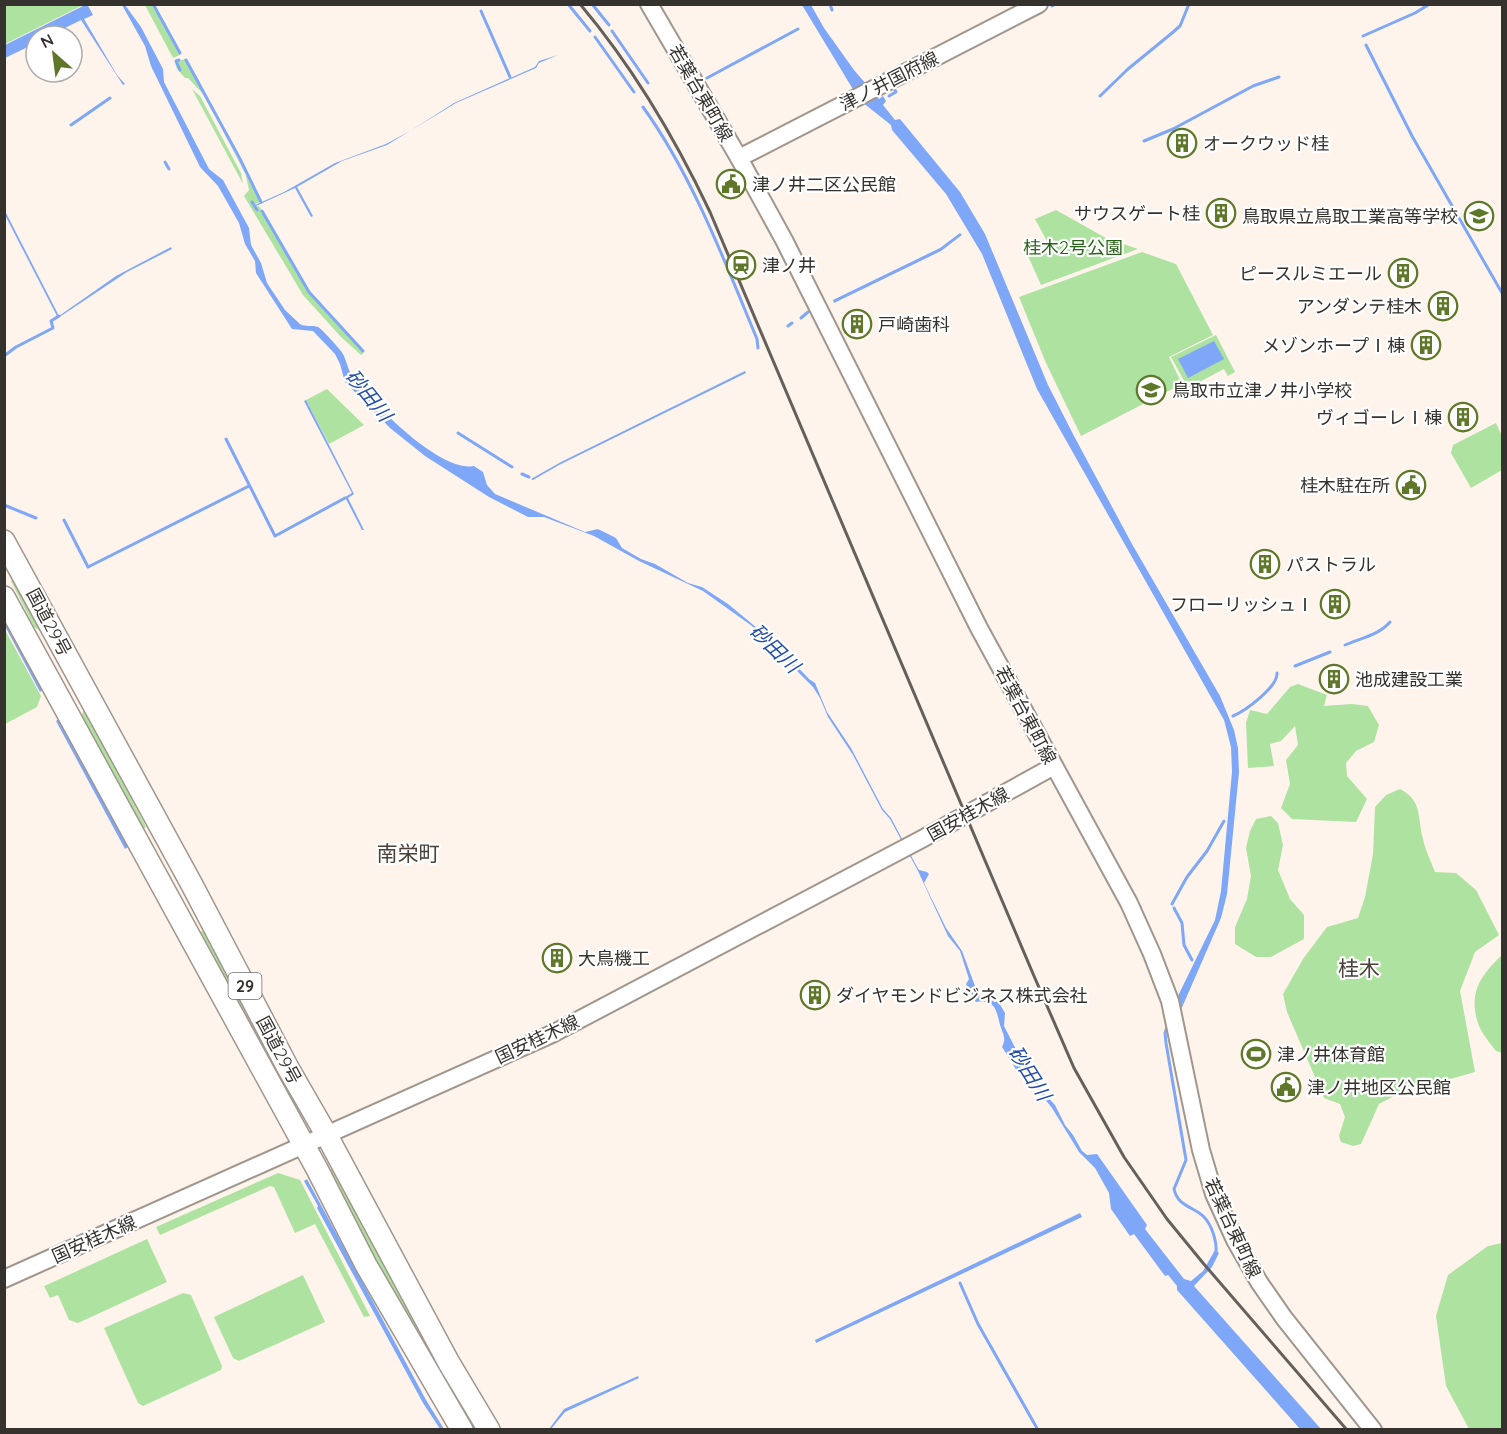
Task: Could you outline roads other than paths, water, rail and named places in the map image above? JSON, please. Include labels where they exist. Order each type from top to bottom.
[{"type":"highway","name":"国道29号","points":[[4,541],[191,883],[288,1068],[449,1363],[489,1430]]},
{"type":"highway","name":"国道29号","points":[[4,597],[366,1265],[462,1430]]},
{"type":"main road","name":"若葉台東町線","points":[[649,4],[784,240],[979,628],[1129,903],[1170,1001],[1207,1172],[1214,1194],[1235,1240],[1258,1282],[1284,1318],[1373,1430]]},
{"type":"main road","name":"津ノ井国府線","points":[[739,158],[1039,4]]},
{"type":"main road","name":"国安桂木線","points":[[4,1279],[554,1033],[916,842],[1054,766]]},
{"type":"water","points":[[87,4],[93,15],[84,19],[117,75],[125,84],[123,85],[81,20],[73,24],[47,24]]},
{"type":"water","name":"砂田川","points":[[122,5],[125,5],[141,27],[163,69],[164,82],[209,169],[223,180],[249,228],[251,245],[261,263],[267,283],[285,310],[300,324],[318,327],[331,339],[343,354],[354,379],[392,420],[443,459],[460,465],[474,466],[483,472],[487,485],[495,494],[585,532],[598,529],[616,538],[622,548],[641,559],[655,564],[688,583],[702,587],[728,604],[774,642],[815,683],[827,712],[851,748],[916,865],[919,870],[929,874],[924,883],[946,928],[962,951],[978,994],[985,1000],[998,1001],[1005,1013],[1004,1026],[1020,1057],[1042,1091],[1055,1105],[1082,1151],[1087,1155],[1097,1154],[1147,1225],[1145,1229],[1184,1279],[1191,1281],[1203,1271],[1215,1250],[1219,1253],[1212,1267],[1194,1286],[1321,1429],[1300,1429],[1177,1290],[1177,1286],[1168,1275],[1165,1276],[1134,1234],[1130,1236],[1111,1209],[1109,1193],[1095,1168],[1079,1152],[1029,1075],[1026,1072],[1017,1071],[1002,1047],[1004,1038],[995,1008],[988,1003],[976,1002],[966,984],[969,979],[960,951],[948,936],[918,871],[890,819],[882,810],[853,755],[828,717],[813,687],[752,626],[703,591],[639,561],[594,536],[544,517],[528,517],[489,497],[425,456],[390,428],[345,382],[335,354],[313,331],[292,329],[256,273],[255,261],[245,244],[239,223],[218,186],[200,167],[151,66],[145,46]]},
{"type":"water","points":[[802,5],[811,5],[824,28],[854,70],[879,99],[883,96],[886,101],[883,105],[895,120],[900,119],[960,192],[985,234],[1048,385],[1132,544],[1220,696],[1234,730],[1238,748],[1239,772],[1227,894],[1221,918],[1180,1012],[1176,1000],[1215,920],[1221,891],[1232,772],[1231,747],[1224,720],[1037,389],[982,254],[946,194],[892,130],[891,125],[862,102],[854,91]]},
{"type":"water","points":[[24,36],[24,49],[5,58],[5,45]]},
{"type":"water","points":[[558,55],[539,63],[536,68],[456,103],[410,131],[454,103],[535,67],[539,61]]},
{"type":"water","points":[[410,131],[387,145],[342,161],[297,187],[313,216],[311,217],[295,188],[255,205],[284,192],[335,163],[386,144]]},
{"type":"water","points":[[5,211],[59,316],[116,276],[171,247],[172,249],[127,272],[58,318]]},
{"type":"water","points":[[960,233],[962,235],[941,251],[834,303],[833,300],[940,248]]},
{"type":"water","points":[[1214,341],[1224,359],[1188,378],[1178,359]]},
{"type":"water","points":[[745,371],[746,373],[531,479],[561,462]]},
{"type":"water","points":[[306,400],[354,494],[348,498],[364,530],[345,497],[352,493],[304,401]]},
{"type":"water","points":[[4,618],[43,690],[40,692],[5,626]]},
{"type":"water","points":[[59,719],[128,847],[125,849],[56,721]]},
{"type":"water","points":[[307,1179],[426,1400],[444,1429],[440,1429],[423,1403],[317,1208],[304,1181]]},
{"type":"water","points":[[1080,1213],[1082,1217],[816,1343],[815,1340]]},
{"type":"water","points":[[638,1376],[639,1378],[565,1412],[549,1429],[564,1409]]},
{"type":"waterway","points":[[153,4],[180,53]]},
{"type":"waterway","points":[[568,4],[590,31]]},
{"type":"waterway","points":[[592,4],[609,25]]},
{"type":"waterway","points":[[830,4],[832,10]]},
{"type":"waterway","points":[[1100,96],[1128,69],[1180,26],[1189,4]]},
{"type":"waterway","points":[[1363,36],[1428,5]]},
{"type":"waterway","points":[[481,11],[510,77]]},
{"type":"waterway","points":[[707,78],[798,29]]},
{"type":"waterway","points":[[612,31],[648,83]]},
{"type":"waterway","points":[[595,37],[634,92]]},
{"type":"waterway","points":[[1366,45],[1412,136],[1502,293]]},
{"type":"waterway","points":[[179,60],[176,61],[180,70]]},
{"type":"waterway","points":[[186,60],[261,202]]},
{"type":"waterway","points":[[1144,141],[1173,129],[1253,86],[1279,77]]},
{"type":"waterway","points":[[889,96],[896,92],[893,87],[895,86]]},
{"type":"waterway","points":[[71,125],[110,98]]},
{"type":"waterway","points":[[643,107],[661,133],[692,190],[733,280],[757,339],[758,348]]},
{"type":"waterway","points":[[165,162],[169,169]]},
{"type":"waterway","points":[[252,202],[257,210]]},
{"type":"waterway","points":[[262,211],[309,292],[363,351]]},
{"type":"waterway","points":[[801,318],[808,312]]},
{"type":"waterway","points":[[4,356],[16,347],[53,328],[51,321],[59,316]]},
{"type":"waterway","points":[[788,326],[792,323]]},
{"type":"waterway","points":[[458,433],[512,467]]},
{"type":"waterway","points":[[226,439],[275,536],[345,498]]},
{"type":"waterway","points":[[522,474],[529,477]]},
{"type":"waterway","points":[[64,520],[88,567],[249,486]]},
{"type":"waterway","points":[[4,505],[36,518]]},
{"type":"waterway","points":[[1345,645],[1375,633],[1390,622]]},
{"type":"waterway","points":[[1295,666],[1330,652]]},
{"type":"waterway","points":[[1233,716],[1267,691],[1276,679],[1277,673]]},
{"type":"waterway","points":[[1172,904],[1224,821]]},
{"type":"waterway","points":[[1174,908],[1182,923],[1184,945],[1192,960]]},
{"type":"waterway","points":[[1167,1027],[1166,1043],[1186,1160],[1174,1189],[1182,1203],[1200,1213],[1207,1220],[1216,1244],[1216,1253]]},
{"type":"waterway","points":[[960,1283],[978,1324],[1038,1430]]},
{"type":"railway","points":[[580,4],[618,53],[652,104],[710,212],[1074,1068],[1124,1157],[1167,1219],[1347,1430]]},
{"type":"place","name":"オークウッド桂","points":[[1182,143]]},
{"type":"place","name":"津ノ井二区公民館","points":[[731,184]]},
{"type":"place","name":"サウスゲート桂","points":[[1221,213]]},
{"type":"place","name":"鳥取県立鳥取工業高等学校","points":[[1479,216]]},
{"type":"place","name":"津ノ井","points":[[741,265]]},
{"type":"place","name":"ピースルミエール","points":[[1403,273]]},
{"type":"place","name":"アンダンテ桂木","points":[[1443,306]]},
{"type":"place","name":"戸崎歯科","points":[[857,324]]},
{"type":"place","name":"メゾンホープⅠ棟","points":[[1426,345]]},
{"type":"place","name":"鳥取市立津ノ井小学校","points":[[1151,390]]},
{"type":"place","name":"ヴィゴーレⅠ棟","points":[[1463,417]]},
{"type":"place","name":"桂木駐在所","points":[[1411,485]]},
{"type":"place","name":"パストラル","points":[[1265,564]]},
{"type":"place","name":"フローリッシュⅠ","points":[[1335,604]]},
{"type":"place","name":"池成建設工業","points":[[1334,679]]},
{"type":"place","name":"大鳥機工","points":[[557,958]]},
{"type":"place","name":"ダイヤモンドビジネス株式会社","points":[[815,995]]},
{"type":"place","name":"津ノ井体育館","points":[[1256,1054]]},
{"type":"place","name":"津ノ井地区公民館","points":[[1286,1087]]},
{"type":"district","name":"南栄町","points":[[408,853]]},
{"type":"district","name":"桂木","points":[[1359,968]]},
{"type":"park label","name":"桂木2号公園","points":[[1073,247]]}]
